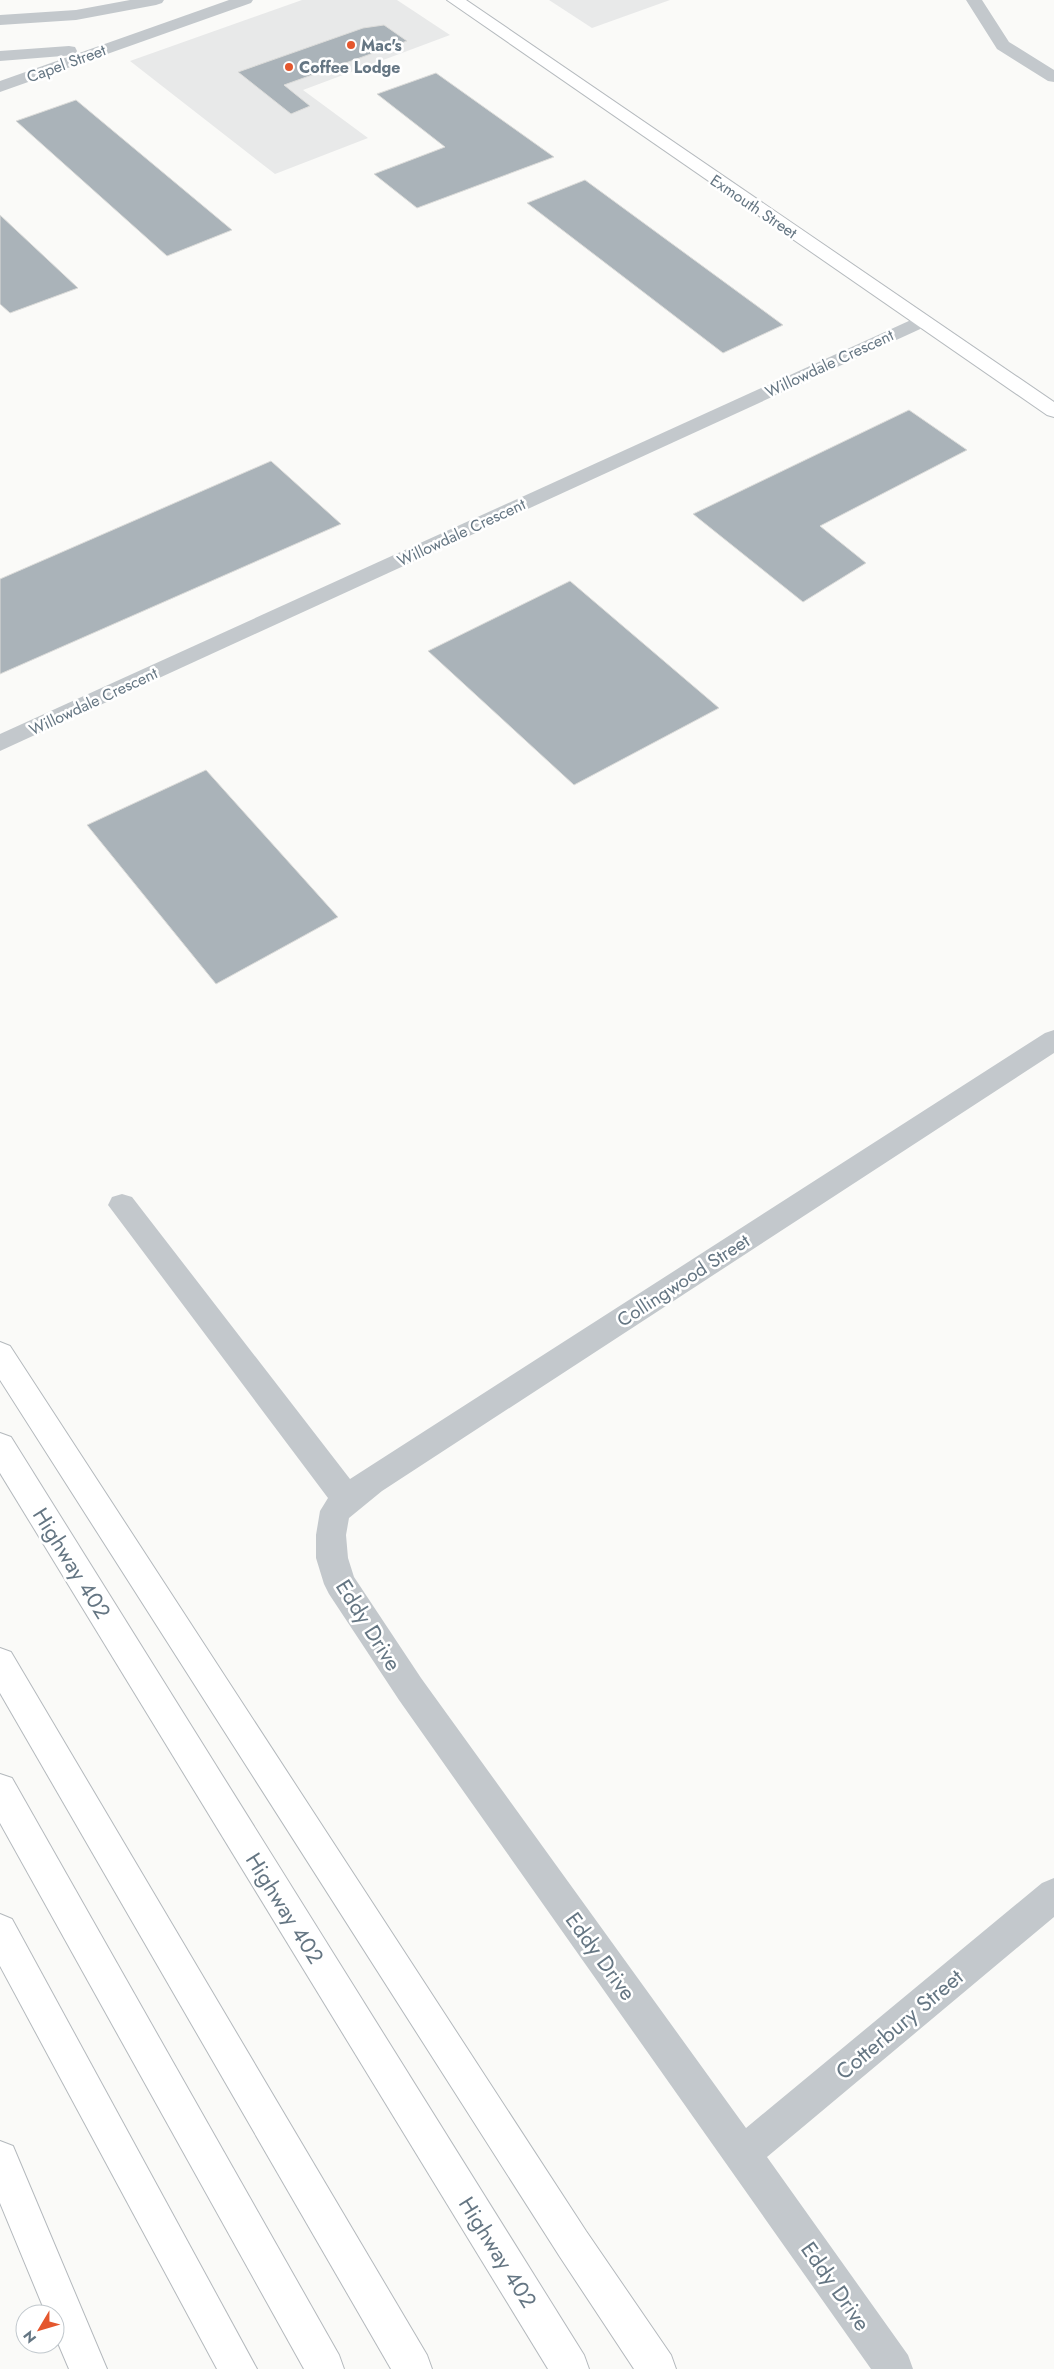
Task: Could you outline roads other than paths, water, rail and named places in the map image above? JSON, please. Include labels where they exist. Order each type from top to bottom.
[{"type":"main road","name":"Exmouth Street","points":[[455,0],[1054,411]]},
{"type":"main road","points":[[0,1355],[567,2236],[657,2369]]},
{"type":"main road","name":"Highway 402","points":[[0,1446],[570,2369]]},
{"type":"main road","points":[[0,1663],[413,2369]]},
{"type":"main road","points":[[0,1790],[325,2369]]},
{"type":"main road","points":[[0,1931],[238,2369]]},
{"type":"main road","points":[[0,2159],[88,2369]]},
{"type":"street","name":"Capel Street","points":[[0,34],[60,24],[156,0]]},
{"type":"street","name":"Capel Street","points":[[0,86],[245,0]]},
{"type":"street","points":[[974,0],[1003,45],[1054,77]]},
{"type":"street","name":"Capel Street","points":[[0,20],[76,15],[125,7]]},
{"type":"street","name":"Capel Street","points":[[0,56],[57,53],[132,39]]},
{"type":"street","name":"Willowdale Crescent","points":[[0,743],[922,321]]},
{"type":"street","name":"Collingwood Street","points":[[331,1534],[335,1511],[371,1480],[1054,1040]]},
{"type":"street","points":[[122,1205],[348,1500]]},
{"type":"street","name":"Eddy Drive","points":[[331,1534],[332,1558],[340,1584],[410,1689],[743,2154],[894,2369]]},
{"type":"street","name":"Cotterbury Street","points":[[743,2154],[1054,1895]]},
{"type":"place","name":"Mac's","points":[[351,45]]},
{"type":"place","name":"Coffee Lodge","points":[[289,67]]}]
